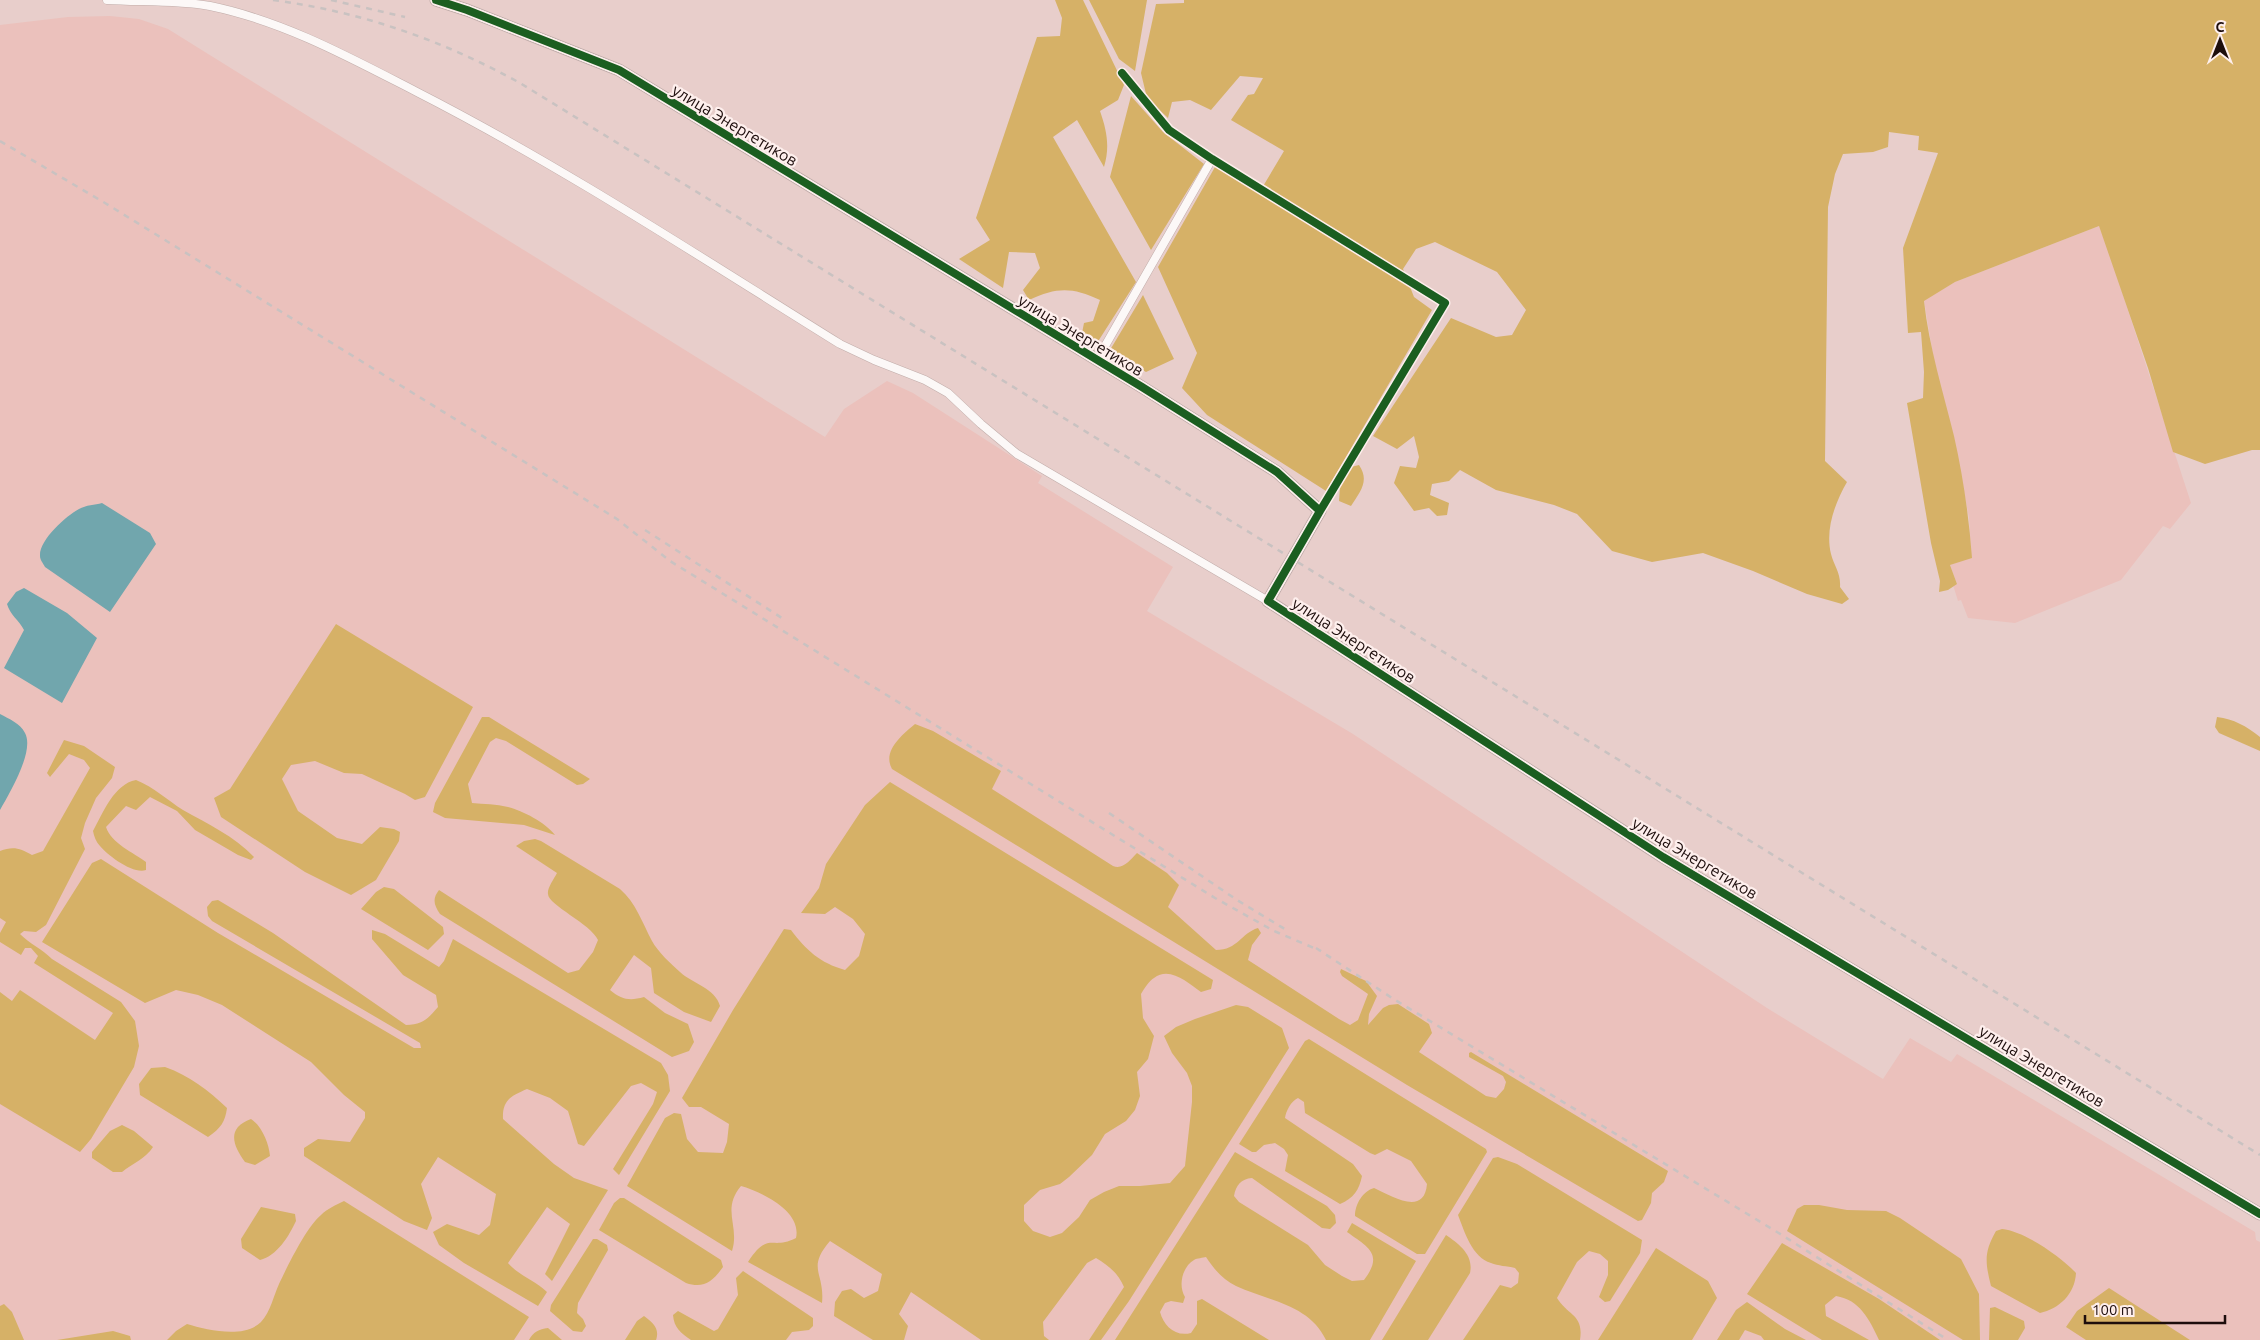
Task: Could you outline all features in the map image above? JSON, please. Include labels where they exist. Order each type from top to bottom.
[{"type":"street","points":[[107,0],[196,4],[243,15],[322,44],[439,103],[562,171],[840,344],[874,360],[926,380],[948,393],[981,424],[1018,454],[1268,601]]},
{"type":"street","name":"улица Энергетиков","points":[[436,0],[467,10],[619,70],[1097,360],[1277,472],[1320,511],[1268,601],[1664,857],[2260,1214]]},
{"type":"street","points":[[1122,74],[1168,130],[1212,160],[1445,303],[1320,511]]},
{"type":"street","points":[[1097,360],[1212,160]]},
{"type":"shaded area","points":[[1055,0],[1083,0],[1124,85],[1118,100],[1100,111],[1107,139],[1104,167],[1077,120],[1053,137],[1136,282],[1097,343],[1082,333],[1084,323],[1093,321],[1100,300],[1081,293],[1064,290],[1048,293],[1029,300],[1023,290],[1040,268],[1035,253],[1009,252],[1003,288],[959,259],[990,240],[976,218],[1037,37],[1060,36],[1062,18]]},
{"type":"shaded area","points":[[1089,0],[1147,0],[1135,71],[1119,59]]},
{"type":"shaded area","points":[[1184,0],[2260,0],[2260,450],[2252,450],[2205,464],[2173,452],[2148,368],[2099,226],[1955,282],[1924,301],[1933,352],[1960,466],[1972,558],[1950,565],[1957,584],[1948,590],[1939,592],[1940,581],[1931,543],[1907,403],[1923,398],[1924,372],[1921,332],[1908,333],[1903,248],[1938,153],[1918,150],[1919,136],[1889,132],[1888,147],[1873,152],[1843,154],[1835,174],[1828,207],[1825,461],[1847,482],[1835,507],[1829,535],[1829,545],[1840,587],[1849,599],[1842,604],[1807,594],[1753,571],[1703,553],[1652,562],[1612,551],[1577,514],[1554,505],[1496,490],[1460,470],[1449,481],[1432,484],[1430,495],[1449,503],[1447,515],[1437,516],[1429,508],[1414,511],[1394,483],[1400,466],[1416,468],[1419,457],[1414,436],[1397,449],[1373,436],[1451,318],[1496,337],[1512,335],[1526,310],[1497,272],[1435,242],[1416,249],[1403,269],[1414,297],[1432,310],[1326,491],[1207,415],[1182,388],[1197,353],[1158,267],[1215,167],[1259,193],[1284,151],[1231,120],[1248,95],[1254,94],[1263,78],[1240,76],[1211,110],[1190,100],[1172,102],[1168,118],[1147,98],[1141,73],[1156,4],[1184,3]]},
{"type":"shaded area","points":[[110,16],[139,19],[168,29],[825,437],[844,409],[887,381],[913,393],[1042,476],[1038,483],[1173,567],[1147,611],[1353,734],[1767,1008],[1883,1079],[1910,1038],[1951,1062],[1957,1054],[2255,1232],[2256,1240],[2260,1242],[2260,1340],[0,1340],[0,25],[68,17]]},
{"type":"shaded area","points":[[1131,96],[1163,132],[1204,164],[1151,250],[1110,177]]},
{"type":"shaded area","points":[[2099,226],[2191,503],[2170,529],[2163,526],[2121,580],[2015,623],[1968,618],[1961,600],[1958,601],[1953,585],[1957,584],[1950,565],[1971,557],[1969,518],[1954,438],[1934,362],[1924,300],[1955,282]]},
{"type":"shaded area","points":[[1143,295],[1174,359],[1146,372],[1110,350]]},
{"type":"shaded area","points":[[1359,465],[1364,481],[1351,506],[1339,501],[1340,487],[1351,467]]},
{"type":"shaded area","points":[[336,624],[473,707],[425,797],[415,800],[362,774],[344,773],[315,761],[291,765],[282,779],[298,811],[337,838],[362,844],[380,827],[400,832],[399,841],[376,880],[351,895],[305,872],[221,817],[214,798],[230,789]]},
{"type":"shaded area","points":[[482,717],[489,717],[590,779],[583,784],[577,785],[506,741],[496,738],[490,742],[468,784],[472,803],[503,806],[520,811],[540,821],[555,835],[524,825],[445,818],[433,812],[435,803]]},
{"type":"shaded area","points":[[2217,717],[2229,719],[2240,724],[2260,737],[2260,751],[2219,733],[2215,727]]},
{"type":"shaded area","points":[[915,724],[933,731],[1001,771],[992,789],[1113,866],[1120,867],[1137,853],[1167,873],[1179,885],[1168,907],[1216,950],[1229,947],[1252,930],[1258,928],[1261,933],[1252,945],[1248,960],[1339,1019],[1350,1025],[1358,1020],[1368,994],[1342,976],[1341,969],[1366,981],[1377,996],[1369,1014],[1368,1025],[1383,1008],[1398,1004],[1429,1024],[1432,1033],[1419,1052],[1486,1096],[1496,1098],[1504,1089],[1506,1082],[1503,1076],[1469,1057],[1471,1052],[1668,1171],[1664,1182],[1652,1193],[1651,1203],[1642,1220],[1638,1221],[1407,1085],[892,769],[890,762],[891,750],[899,738]]},
{"type":"shaded area","points":[[64,740],[84,746],[115,767],[112,778],[96,798],[85,823],[81,838],[85,849],[46,925],[36,932],[24,931],[20,934],[52,959],[121,1002],[135,1021],[139,1046],[134,1067],[91,1139],[80,1152],[0,1104],[0,992],[12,1001],[20,990],[95,1040],[113,1013],[34,963],[38,956],[31,948],[25,948],[21,955],[0,942],[0,933],[6,922],[0,918],[0,851],[16,848],[32,855],[43,851],[90,768],[84,760],[69,754],[50,777],[47,773]]},
{"type":"shaded area","points":[[136,780],[155,790],[183,810],[211,825],[254,857],[251,860],[238,855],[195,830],[177,811],[150,797],[136,810],[126,806],[106,827],[118,843],[146,862],[146,870],[135,870],[121,863],[108,854],[99,844],[95,839],[93,831],[115,793],[121,787]]},
{"type":"shaded area","points":[[890,782],[1213,980],[1211,989],[1201,992],[1185,980],[1172,975],[1160,975],[1150,981],[1141,994],[1143,1018],[1154,1036],[1148,1059],[1137,1072],[1140,1096],[1135,1110],[1126,1121],[1105,1134],[1092,1155],[1069,1177],[1060,1184],[1040,1190],[1024,1205],[1024,1221],[1033,1231],[1050,1237],[1062,1233],[1079,1217],[1090,1200],[1104,1192],[1119,1186],[1170,1183],[1185,1166],[1192,1086],[1187,1073],[1172,1053],[1164,1036],[1176,1027],[1236,1005],[1248,1007],[1282,1028],[1289,1048],[1129,1301],[1101,1340],[1089,1340],[1124,1287],[1113,1270],[1096,1258],[1087,1263],[1043,1322],[1044,1336],[1049,1340],[981,1340],[911,1292],[899,1314],[908,1326],[904,1340],[873,1340],[834,1316],[835,1302],[842,1291],[851,1289],[864,1298],[878,1291],[882,1274],[830,1241],[819,1258],[818,1265],[822,1303],[748,1262],[755,1252],[766,1244],[781,1243],[796,1238],[796,1228],[793,1219],[779,1204],[741,1186],[732,1203],[734,1242],[732,1251],[627,1186],[665,1118],[674,1113],[681,1114],[687,1139],[698,1152],[723,1153],[727,1142],[729,1124],[701,1107],[689,1107],[682,1098],[733,1010],[784,929],[791,930],[814,955],[836,967],[845,970],[859,956],[865,934],[853,919],[835,907],[825,914],[801,913],[819,888],[826,864],[865,805]]},
{"type":"shaded area","points":[[535,839],[626,894],[661,954],[685,976],[709,990],[717,1000],[720,1006],[711,1022],[684,1012],[654,993],[651,968],[634,955],[610,990],[626,999],[644,997],[665,1013],[688,1024],[694,1042],[689,1051],[672,1057],[440,914],[435,902],[435,896],[439,890],[568,973],[579,970],[593,952],[598,940],[594,934],[550,898],[548,894],[549,889],[557,873],[516,846],[524,841]]},
{"type":"shaded area","points":[[101,859],[218,933],[414,1048],[421,1048],[420,1043],[212,921],[208,916],[207,907],[212,901],[218,900],[273,933],[406,1025],[417,1024],[431,1015],[438,1007],[436,995],[403,975],[372,939],[372,930],[385,934],[439,967],[444,961],[453,939],[661,1063],[668,1075],[670,1091],[619,1175],[613,1169],[653,1104],[657,1092],[641,1083],[631,1086],[584,1146],[578,1144],[568,1111],[550,1098],[527,1089],[516,1094],[506,1103],[503,1119],[554,1164],[574,1178],[608,1190],[552,1281],[545,1274],[570,1224],[547,1207],[508,1263],[547,1292],[538,1306],[464,1263],[439,1245],[433,1232],[447,1224],[479,1235],[490,1225],[496,1194],[438,1157],[421,1184],[432,1218],[427,1230],[404,1221],[304,1156],[304,1148],[318,1139],[350,1142],[365,1118],[365,1112],[344,1095],[311,1062],[222,1005],[198,995],[176,990],[145,1003],[42,942],[92,863]]},
{"type":"shaded area","points":[[384,887],[394,889],[443,927],[444,934],[428,950],[361,909],[376,892]]},
{"type":"shaded area","points":[[1309,1039],[1486,1149],[1487,1152],[1425,1254],[1417,1254],[1355,1216],[1356,1207],[1360,1199],[1366,1192],[1374,1188],[1398,1199],[1414,1202],[1420,1200],[1425,1194],[1427,1184],[1411,1161],[1387,1149],[1375,1155],[1370,1153],[1305,1113],[1304,1102],[1298,1098],[1289,1106],[1285,1118],[1353,1164],[1362,1176],[1357,1189],[1349,1199],[1340,1204],[1285,1171],[1288,1155],[1284,1149],[1275,1143],[1264,1145],[1256,1152],[1252,1152],[1239,1144],[1305,1041]]},
{"type":"shaded area","points":[[165,1067],[198,1084],[227,1108],[222,1124],[208,1137],[140,1095],[139,1084],[151,1068]]},
{"type":"shaded area","points":[[251,1119],[264,1136],[270,1156],[255,1165],[245,1162],[237,1149],[234,1137],[238,1127]]},
{"type":"shaded area","points":[[122,1125],[134,1131],[153,1147],[143,1158],[122,1172],[113,1172],[92,1158],[92,1152],[110,1131]]},
{"type":"shaded area","points":[[1235,1152],[1327,1206],[1335,1215],[1336,1223],[1330,1229],[1322,1228],[1252,1178],[1240,1183],[1234,1196],[1239,1202],[1308,1245],[1325,1265],[1342,1276],[1352,1281],[1364,1280],[1373,1264],[1373,1257],[1367,1247],[1347,1232],[1352,1223],[1416,1261],[1370,1340],[1326,1340],[1319,1328],[1309,1318],[1287,1305],[1231,1284],[1219,1274],[1206,1257],[1194,1260],[1184,1272],[1182,1277],[1182,1288],[1185,1297],[1183,1303],[1171,1301],[1165,1303],[1160,1312],[1167,1326],[1175,1332],[1191,1333],[1197,1324],[1197,1301],[1202,1299],[1269,1340],[1115,1340]]},
{"type":"shaded area","points":[[1498,1157],[1517,1164],[1642,1240],[1640,1253],[1610,1301],[1605,1302],[1599,1297],[1608,1275],[1608,1261],[1600,1254],[1589,1251],[1577,1262],[1557,1298],[1580,1325],[1580,1340],[1463,1340],[1500,1285],[1511,1288],[1518,1283],[1519,1273],[1515,1268],[1494,1264],[1479,1256],[1470,1244],[1458,1215],[1493,1158]]},
{"type":"shaded area","points":[[620,1198],[624,1198],[721,1260],[723,1267],[712,1280],[703,1284],[692,1285],[599,1230],[614,1203]]},
{"type":"shaded area","points":[[344,1201],[529,1317],[514,1340],[167,1340],[187,1324],[205,1329],[235,1332],[254,1327],[261,1322],[270,1309],[279,1284],[292,1258],[310,1228],[323,1213]]},
{"type":"shaded area","points":[[1804,1205],[1819,1205],[1847,1210],[1886,1211],[1900,1218],[1961,1259],[1979,1294],[1980,1340],[1963,1340],[1787,1231],[1797,1209]]},
{"type":"shaded area","points":[[261,1207],[295,1214],[296,1221],[290,1233],[277,1250],[260,1260],[242,1248],[241,1239]]},
{"type":"shaded area","points":[[2002,1229],[2031,1239],[2061,1259],[2076,1273],[2073,1288],[2065,1299],[2054,1308],[2040,1313],[1991,1286],[1987,1264],[1989,1245],[1996,1231]]},
{"type":"shaded area","points":[[1446,1235],[1468,1255],[1471,1267],[1470,1273],[1428,1340],[1382,1340]]},
{"type":"shaded area","points":[[593,1239],[597,1239],[607,1245],[608,1250],[578,1303],[577,1313],[583,1319],[586,1326],[582,1332],[573,1331],[550,1311],[551,1305]]},
{"type":"shaded area","points":[[1782,1243],[1879,1299],[1940,1340],[1879,1340],[1858,1306],[1836,1296],[1825,1305],[1826,1316],[1869,1340],[1822,1340],[1747,1294]]},
{"type":"shaded area","points":[[1656,1248],[1708,1281],[1717,1298],[1692,1340],[1598,1340]]},
{"type":"shaded area","points":[[743,1271],[813,1318],[813,1326],[809,1330],[792,1332],[786,1340],[691,1340],[676,1327],[673,1315],[678,1311],[714,1331],[718,1329],[738,1295],[736,1278]]},
{"type":"shaded area","points":[[2109,1288],[2190,1340],[2086,1340],[2066,1327],[2077,1311]]},
{"type":"shaded area","points":[[1747,1302],[1785,1329],[1806,1340],[1764,1340],[1761,1336],[1745,1330],[1739,1340],[1717,1340],[1736,1310]]},
{"type":"shaded area","points":[[4,1304],[12,1312],[24,1340],[0,1340],[0,1306]]},
{"type":"shaded area","points":[[1995,1307],[2024,1321],[2025,1328],[2018,1340],[1989,1340],[1990,1308]]},
{"type":"shaded area","points":[[644,1316],[656,1329],[656,1340],[625,1340],[637,1321]]},
{"type":"shaded area","points":[[548,1328],[562,1340],[529,1340],[537,1331]]},
{"type":"shaded area","points":[[113,1331],[130,1336],[131,1340],[57,1340]]},
{"type":"water","points":[[102,503],[150,533],[156,544],[110,612],[45,567],[40,556],[48,536],[67,517],[82,508]]},
{"type":"water","points":[[24,588],[67,613],[97,638],[62,703],[4,668],[24,630],[7,604],[16,592]]},
{"type":"water","points":[[0,714],[14,722],[25,733],[27,750],[20,772],[0,810]]},
{"type":"railway","points":[[273,0],[338,12],[401,30],[461,54],[520,83],[2260,1155]]},
{"type":"railway","points":[[331,0],[405,17]]},
{"type":"railway","points":[[0,141],[105,203],[617,519],[670,561],[1215,898],[1274,931],[1321,951]]},
{"type":"railway","points":[[645,530],[785,620]]},
{"type":"railway","points":[[1109,813],[1237,900],[1288,931]]},
{"type":"railway","points":[[1316,948],[1392,998],[1777,1232],[1948,1340]]},
{"type":"cycle path","points":[[436,0],[467,10],[619,70],[1142,387],[1277,472],[1320,511],[1268,601],[1663,857],[2260,1214]]},
{"type":"cycle path","points":[[1122,73],[1169,130],[1212,159],[1445,303],[1320,511]]}]
